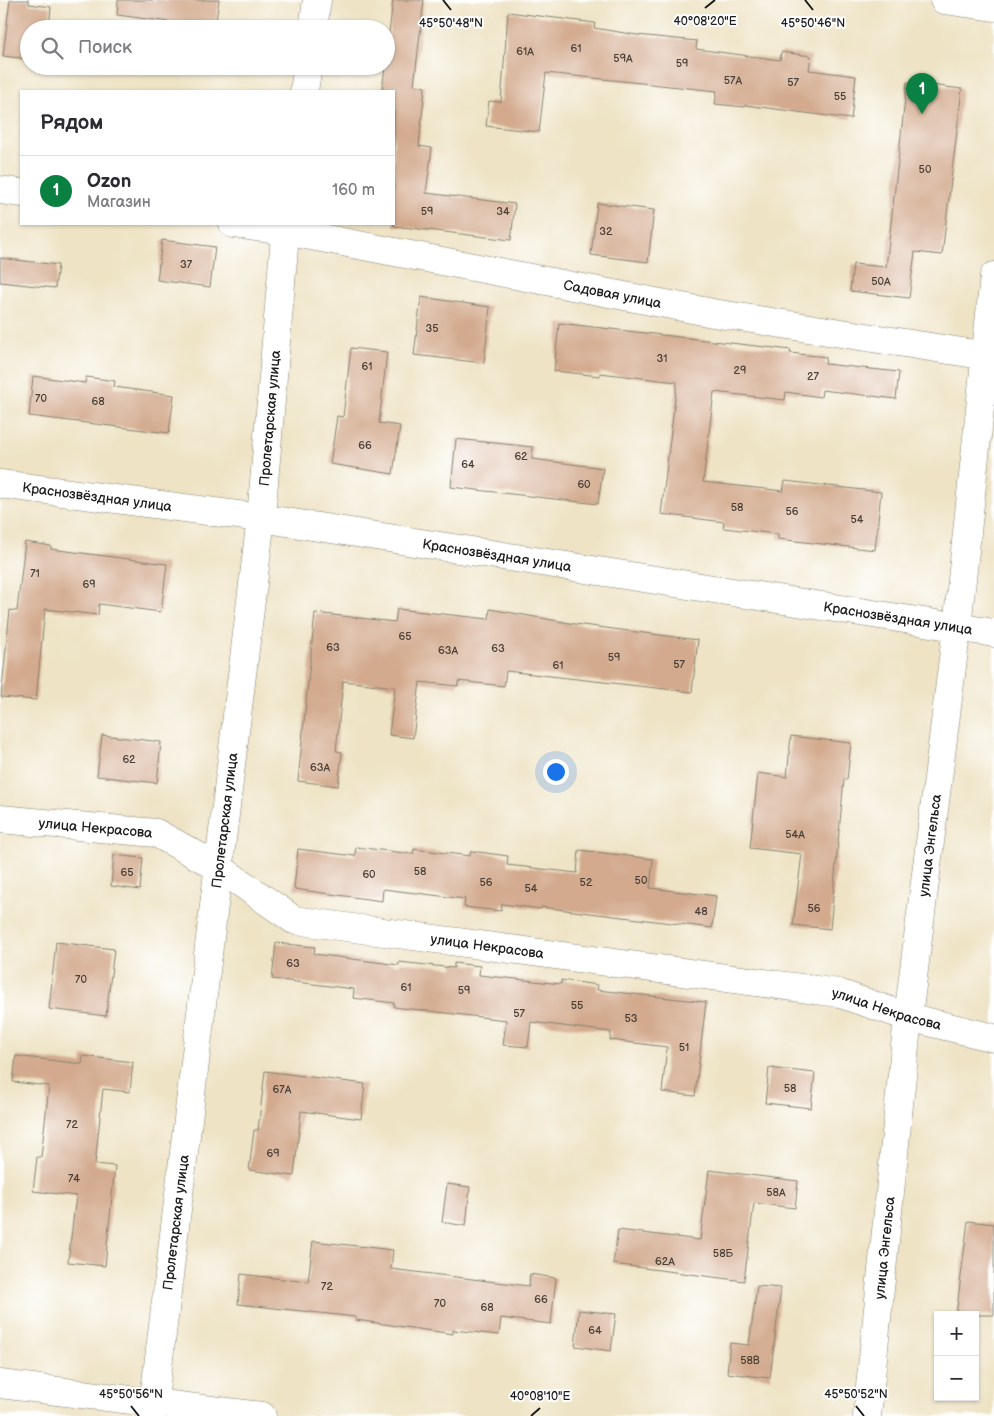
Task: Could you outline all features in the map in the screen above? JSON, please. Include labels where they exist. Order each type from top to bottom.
[{"type":"street","points":[[314,20],[316,0]]},
{"type":"street","points":[[944,0],[994,7]]},
{"type":"street","points":[[304,90],[307,75]]},
{"type":"street","points":[[0,190],[20,193]]},
{"type":"street","name":"Садовая улица","points":[[246,225],[286,228],[713,313],[990,356]]},
{"type":"street","name":"Пролетарская улица","points":[[152,1409],[262,518],[286,228]]},
{"type":"street","name":"улица Энгельса","points":[[867,1416],[908,1017],[990,356],[994,276]]},
{"type":"street","name":"Краснозвёздная улица","points":[[0,484],[262,518],[994,633]]},
{"type":"street","name":"улица Некрасова","points":[[0,819],[156,833],[218,867],[294,920],[838,993],[908,1017],[994,1038]]},
{"type":"street","points":[[0,1384],[152,1409],[262,1416]]},
{"type":"building","points":[[10,0],[29,0],[29,4],[51,7],[50,20],[20,20],[20,58],[3,56]]},
{"type":"building","points":[[118,0],[219,0],[216,20],[155,20],[117,15]]},
{"type":"building","points":[[393,0],[424,0],[414,85],[425,87],[419,146],[432,148],[426,193],[515,204],[511,240],[394,226],[395,90],[382,90],[384,75],[395,75],[395,20],[391,20]]},
{"type":"building","points":[[508,12],[595,23],[594,28],[637,35],[697,41],[696,49],[780,60],[781,52],[811,56],[809,70],[856,76],[851,119],[745,105],[745,107],[715,104],[717,91],[546,73],[539,132],[486,126],[489,101],[501,102]]},
{"type":"building","points":[[907,82],[962,89],[942,255],[915,252],[909,298],[850,291],[853,264],[886,267]]},
{"type":"building","points":[[597,203],[654,210],[648,262],[591,255]]},
{"type":"building","points":[[162,240],[215,247],[210,287],[157,280]]},
{"type":"building","points":[[0,258],[58,265],[55,288],[0,282]]},
{"type":"building","points":[[421,297],[490,307],[484,363],[414,355]]},
{"type":"building","points":[[559,323],[791,350],[790,353],[826,357],[825,364],[899,372],[896,399],[822,390],[821,397],[786,392],[785,400],[714,392],[703,482],[783,491],[785,481],[881,492],[875,550],[778,539],[778,534],[723,528],[724,522],[661,514],[677,382],[600,373],[600,376],[554,371]]},
{"type":"building","points":[[351,348],[387,352],[379,423],[400,426],[393,474],[330,464],[337,416],[343,417]]},
{"type":"building","points":[[33,376],[85,383],[86,377],[115,381],[114,387],[174,395],[169,433],[29,416]]},
{"type":"building","points":[[456,439],[533,447],[532,459],[603,468],[598,504],[451,487]]},
{"type":"building","points":[[25,542],[51,546],[51,549],[167,564],[161,612],[99,604],[98,615],[45,609],[36,700],[1,697],[10,610],[17,611]]},
{"type":"building","points":[[397,609],[489,619],[490,609],[575,624],[698,640],[692,692],[506,671],[504,686],[458,681],[458,686],[420,682],[413,738],[389,735],[395,687],[343,681],[336,751],[342,752],[338,786],[298,781],[315,613],[395,622]]},
{"type":"building","points":[[102,735],[161,742],[157,783],[97,776]]},
{"type":"building","points":[[791,736],[851,743],[847,780],[844,779],[830,929],[793,925],[802,854],[750,848],[758,773],[787,777]]},
{"type":"building","points":[[356,847],[413,854],[414,849],[470,856],[471,851],[508,856],[507,865],[577,873],[579,850],[653,859],[650,888],[716,896],[712,928],[541,907],[541,909],[502,904],[501,911],[464,907],[465,899],[383,889],[382,901],[294,889],[298,849],[355,856]]},
{"type":"building","points":[[114,855],[143,858],[140,890],[111,886]]},
{"type":"building","points":[[56,942],[114,949],[106,1016],[49,1009]]},
{"type":"building","points":[[276,943],[315,947],[314,954],[399,965],[399,962],[454,968],[454,963],[480,966],[479,975],[561,984],[561,980],[598,985],[597,990],[706,1002],[695,1096],[662,1092],[667,1047],[610,1040],[611,1032],[531,1022],[528,1047],[503,1045],[506,1020],[394,1007],[394,1003],[353,998],[354,989],[272,979]]},
{"type":"building","points":[[16,1056],[82,1064],[83,1056],[133,1062],[130,1092],[103,1089],[95,1164],[115,1166],[105,1266],[68,1262],[76,1196],[33,1191],[37,1157],[41,1157],[49,1086],[13,1082]]},
{"type":"building","points":[[769,1068],[815,1073],[811,1108],[765,1103]]},
{"type":"building","points":[[265,1071],[365,1084],[361,1119],[301,1111],[294,1176],[249,1170],[254,1130],[258,1130]]},
{"type":"building","points":[[709,1170],[798,1181],[795,1208],[754,1203],[744,1281],[613,1264],[618,1230],[700,1240]]},
{"type":"building","points":[[447,1184],[470,1187],[466,1226],[442,1222]]},
{"type":"building","points":[[968,1221],[994,1224],[994,1315],[979,1315],[979,1311],[957,1311]]},
{"type":"building","points":[[313,1241],[393,1250],[391,1269],[529,1286],[530,1274],[556,1278],[551,1324],[501,1318],[499,1335],[453,1330],[453,1334],[356,1320],[356,1317],[238,1304],[241,1274],[308,1282]]},
{"type":"building","points":[[757,1286],[781,1288],[770,1378],[727,1373],[730,1343],[749,1345]]},
{"type":"building","points":[[579,1310],[616,1314],[611,1351],[575,1346]]},
{"type":"place","name":"Ozon","points":[[922,114]]}]
